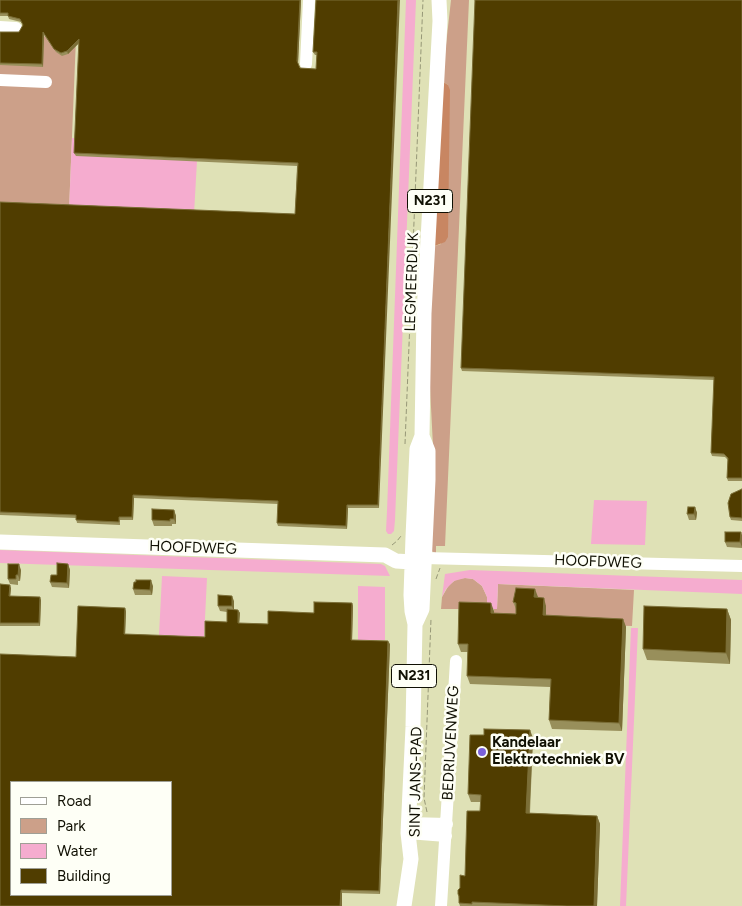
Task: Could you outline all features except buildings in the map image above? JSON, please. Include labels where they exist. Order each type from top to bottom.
[{"type":"main road","name":"LEGMEERDIJK","points":[[416,557],[428,480],[428,451],[422,436],[428,236],[440,20],[439,0]]},
{"type":"main road","name":"LEGMEERDIJK","points":[[440,20],[445,0]]},
{"type":"main road","name":"HOOFDWEG","points":[[0,542],[385,555],[396,561],[416,557]]},
{"type":"main road","name":"N231","points":[[404,906],[410,859],[408,828],[413,728],[415,624],[422,609],[416,557]]},
{"type":"main road","name":"N231","points":[[396,906],[408,828]]},
{"type":"street","points":[[306,64],[309,0]]},
{"type":"street","points":[[0,27],[16,28]]},
{"type":"street","points":[[0,80],[46,82]]},
{"type":"street","name":"HOOFDWEG","points":[[416,557],[742,566]]},
{"type":"street","name":"BEDRIJVENWEG","points":[[441,906],[456,661]]},
{"type":"street","points":[[408,828],[428,824],[446,830]]},
{"type":"street","points":[[408,828],[446,830]]},
{"type":"path","name":"LEGMEERDIJK","points":[[405,446],[423,0]]},
{"type":"path","points":[[435,582],[440,569]]},
{"type":"path","name":"SINT JANS-PAD","points":[[428,824],[424,798],[431,614]]},
{"type":"green space","points":[[451,0],[469,0],[445,546],[436,546],[436,553],[431,551],[434,466],[428,348],[432,247],[441,244],[448,85],[442,81]]},
{"type":"green space","points":[[0,34],[76,38],[69,210],[0,207]]},
{"type":"green space","points":[[457,579],[473,579],[482,586],[487,597],[487,609],[441,609],[442,597],[449,585]]},
{"type":"green space","points":[[498,584],[634,590],[632,626],[494,622],[494,609],[497,609]]},
{"type":"shaded area","points":[[442,81],[448,85],[450,90],[448,237],[445,242],[432,247]]},
{"type":"water","points":[[406,0],[416,0],[395,520],[394,531],[388,534],[386,531]]},
{"type":"water","points":[[72,138],[198,143],[194,214],[69,210]]},
{"type":"water","points":[[594,500],[647,501],[645,545],[591,544]]},
{"type":"water","points":[[0,550],[381,564],[385,566],[390,576],[0,563]]},
{"type":"water","points":[[470,570],[742,580],[742,594],[498,584],[497,609],[487,609],[487,597],[482,586],[473,579],[465,578],[454,581],[446,589],[442,597],[445,574]]},
{"type":"water","points":[[162,576],[207,578],[204,638],[159,635]]},
{"type":"water","points":[[358,586],[385,587],[385,640],[358,640]]},
{"type":"water","points":[[631,628],[638,628],[626,906],[620,906]]},
{"type":"place","name":"Kandelaar Elektrotechniek BV","points":[[482,752]]}]
